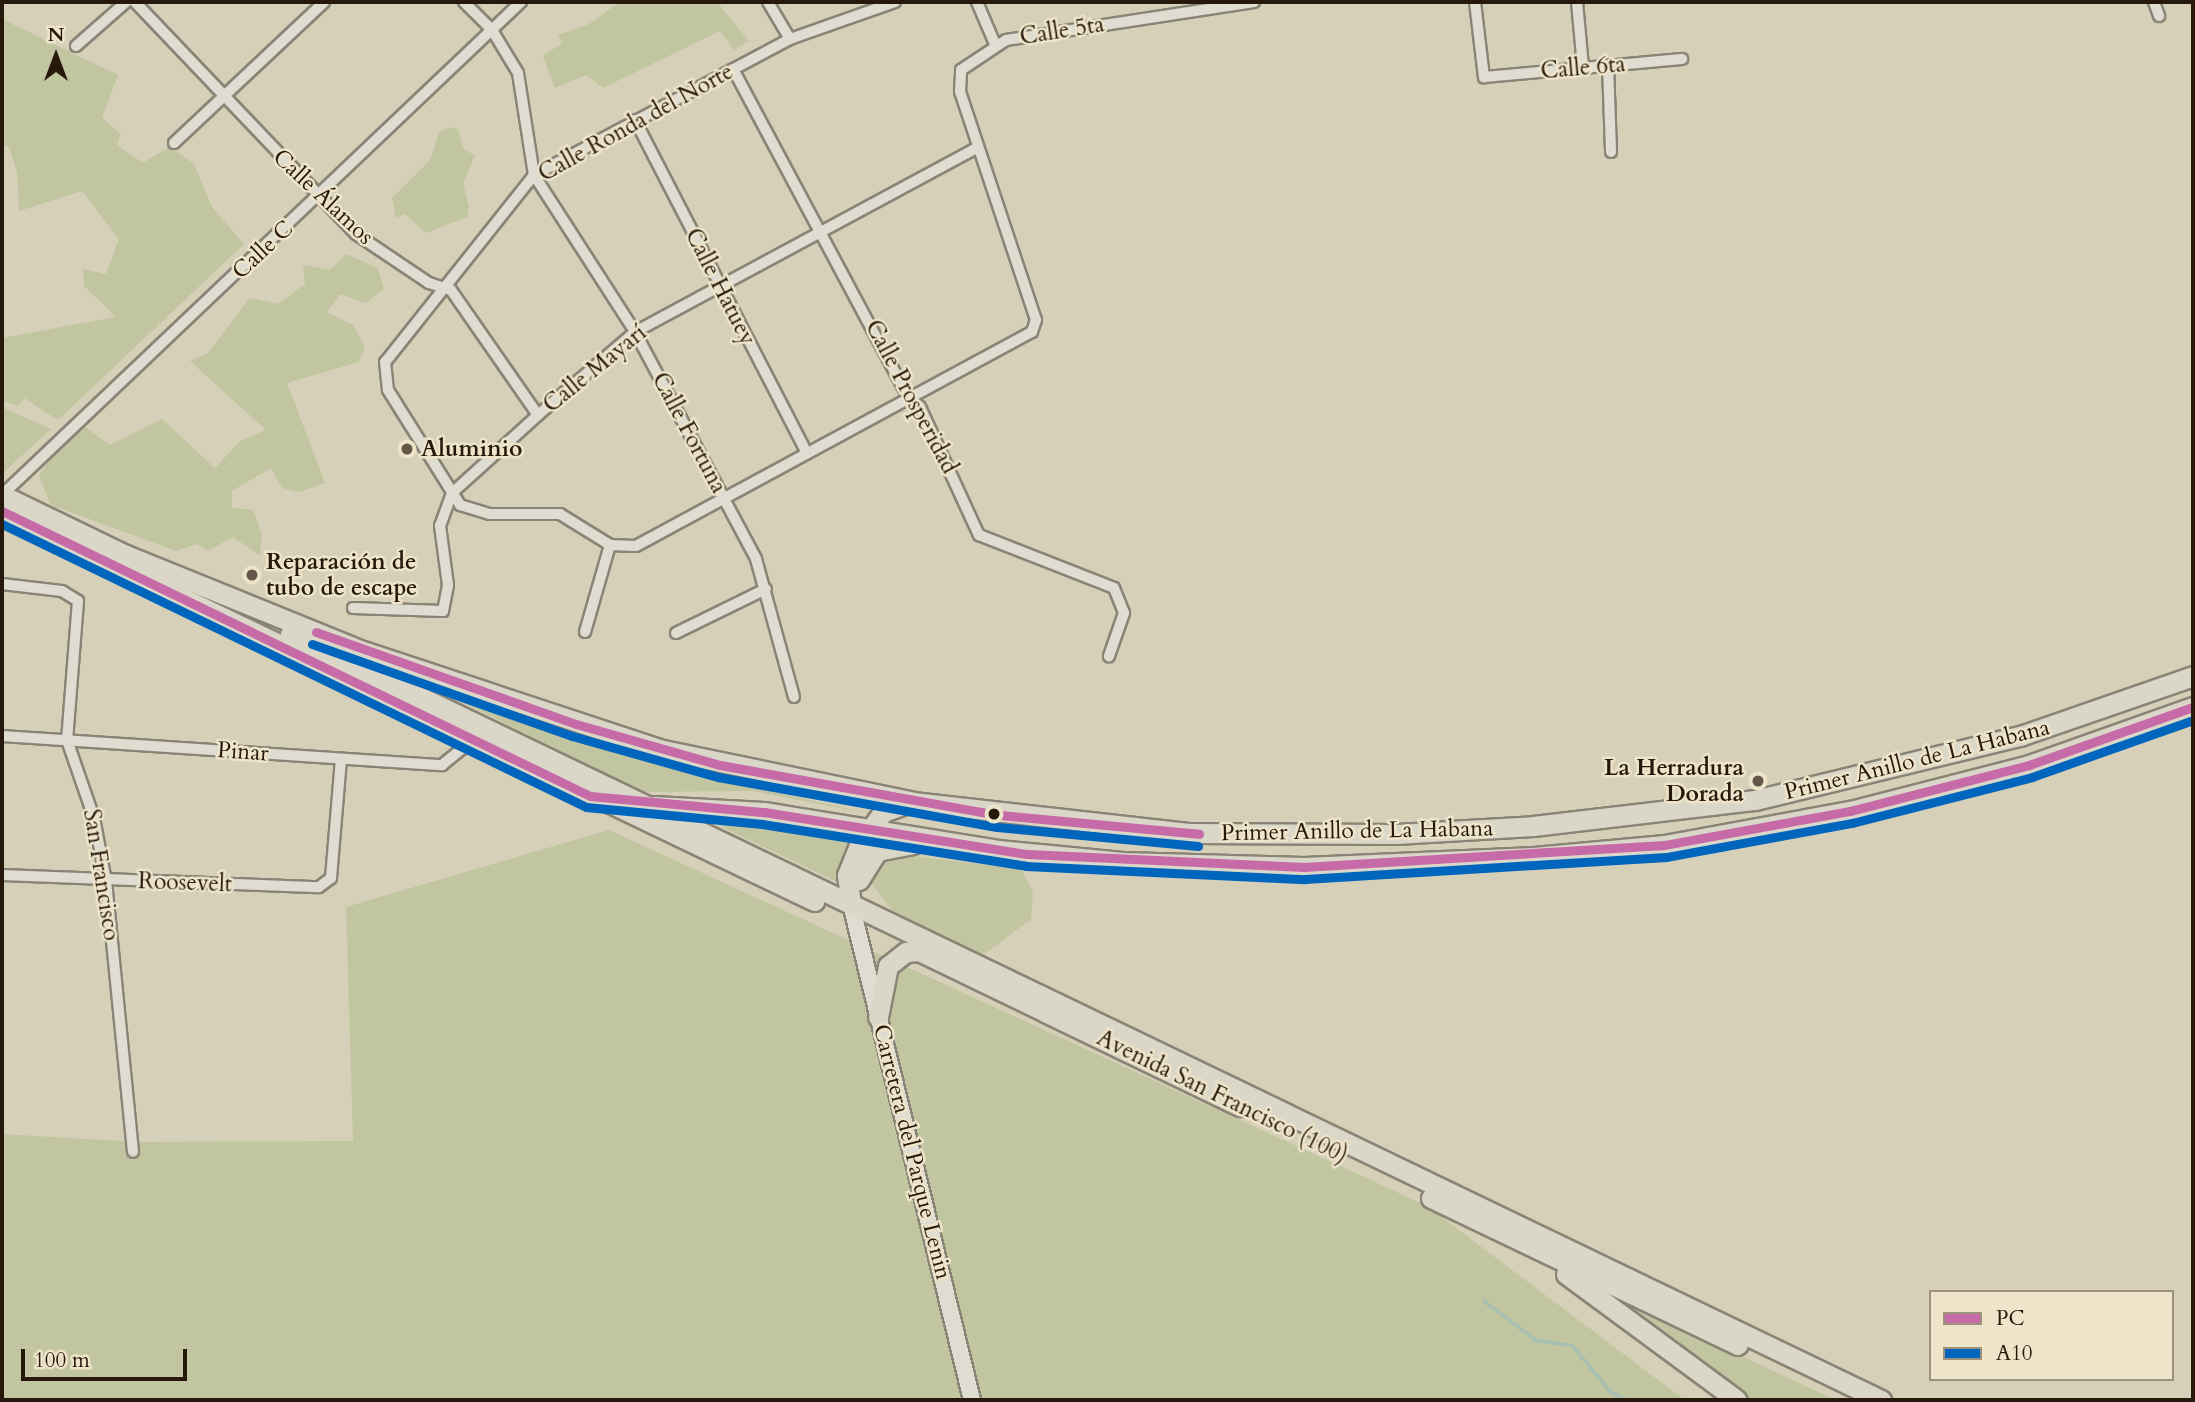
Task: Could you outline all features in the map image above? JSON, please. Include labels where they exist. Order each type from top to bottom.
[{"type":"highway","points":[[2,495],[126,555]]},
{"type":"highway","name":"Avenida San Francisco (100)","points":[[2,511],[590,796],[852,912],[1881,1400]]},
{"type":"highway","name":"Primer Anillo de La Habana","points":[[126,555],[396,662],[663,750],[913,802],[1097,827],[1267,836],[1396,834],[1655,815],[1887,772],[2020,736],[2193,676]]},
{"type":"highway","name":"Avenida San Francisco (100)","points":[[126,555],[646,805],[852,912]]},
{"type":"highway","name":"Primer Anillo de La Habana","points":[[934,842],[1225,867],[1397,864],[1664,845],[1850,811],[2029,765],[2193,707]]},
{"type":"highway","points":[[590,796],[646,805],[764,812],[934,842]]},
{"type":"highway","points":[[852,912],[849,869],[883,812],[913,802]]},
{"type":"highway","points":[[852,912],[860,878],[877,851],[934,842]]},
{"type":"highway","points":[[860,878],[876,912],[920,944],[888,967],[878,1017]]},
{"type":"highway","name":"Avenida San Francisco (100)","points":[[920,944],[1516,1240],[1853,1400]]},
{"type":"highway","points":[[1516,1240],[1644,1327],[1737,1400]]},
{"type":"street","points":[[76,46],[126,2]]},
{"type":"street","name":"Calle Álamos","points":[[135,2],[318,199],[356,234],[444,286],[538,415]]},
{"type":"street","points":[[174,144],[324,2]]},
{"type":"street","name":"Calle Fortuna","points":[[464,2],[492,30],[518,73],[534,175],[635,332],[725,500],[766,589],[794,697]]},
{"type":"street","name":"Calle C","points":[[2,495],[318,199],[521,2]]},
{"type":"street","points":[[768,2],[790,39]]},
{"type":"street","name":"Calle Ronda del Norte","points":[[452,492],[384,380],[390,353],[534,175],[790,39],[895,2]]},
{"type":"street","points":[[452,492],[460,505],[478,512],[571,518],[610,545],[636,546],[1032,332],[1036,320],[977,148],[959,78],[965,65],[995,44],[977,2]]},
{"type":"street","name":"Calle 5ta","points":[[995,44],[1254,2]]},
{"type":"street","name":"Calle 6ta","points":[[1475,2],[1484,77],[1682,59]]},
{"type":"street","points":[[1577,2],[1583,67]]},
{"type":"street","points":[[2154,2],[2159,16]]},
{"type":"street","points":[[1608,65],[1611,152]]},
{"type":"street","name":"Calle Prosperidad","points":[[733,69],[824,231],[909,398],[920,407],[982,539],[1114,588],[1124,613],[1109,656]]},
{"type":"street","name":"Calle Hatuey","points":[[635,120],[807,453]]},
{"type":"street","name":"Calle Mayarí","points":[[353,607],[443,611],[448,585],[440,526],[452,492],[538,415],[635,332],[977,148]]},
{"type":"street","points":[[585,632],[610,545]]},
{"type":"street","name":"San Francisco","points":[[2,584],[62,591],[78,601],[67,740],[94,818],[106,881],[133,1152]]},
{"type":"street","points":[[676,633],[766,589]]},
{"type":"street","name":"Pinar","points":[[2,736],[442,765],[474,739]]},
{"type":"street","name":"Roosevelt","points":[[2,875],[106,881],[327,884],[341,760]]},
{"type":"street","name":"Carretera del Parque Lenin","points":[[852,912],[972,1400]]},
{"type":"green space","points":[[620,2],[717,2],[749,41],[734,50],[720,31],[603,88],[586,75],[555,88],[543,56],[562,43],[558,35],[589,24]]},
{"type":"green space","points":[[2,19],[118,75],[102,118],[121,134],[117,145],[143,163],[170,146],[194,164],[212,207],[244,244],[58,420],[24,398],[18,406],[2,401],[2,338],[116,317],[84,286],[83,269],[106,274],[119,239],[82,191],[19,211],[17,173],[9,147],[2,144]]},
{"type":"green space","points":[[448,127],[458,129],[464,150],[475,155],[463,183],[469,207],[467,217],[426,233],[405,214],[396,218],[392,198],[430,160],[439,133]]},
{"type":"green space","points":[[346,254],[378,268],[384,289],[366,303],[340,294],[327,312],[353,325],[365,347],[359,362],[287,383],[325,483],[300,492],[282,488],[271,468],[232,491],[232,508],[253,510],[262,534],[260,556],[233,537],[208,551],[197,544],[176,551],[51,505],[39,476],[53,453],[84,426],[110,445],[162,419],[215,468],[240,441],[266,430],[190,361],[208,353],[250,298],[278,304],[305,284],[303,265],[330,270]]},
{"type":"green space","points":[[2,407],[51,429],[3,473],[2,473]]},
{"type":"green space","points":[[448,695],[690,773],[876,815],[752,791],[642,792]]},
{"type":"green space","points":[[701,817],[751,819],[857,838],[843,885]]},
{"type":"green space","points":[[609,830],[1427,1206],[1685,1400],[2,1400],[2,1134],[138,1142],[353,1141],[346,907]]},
{"type":"green space","points":[[905,855],[1021,869],[1033,892],[1031,919],[983,955],[894,913],[871,883],[886,860]]},
{"type":"green space","points":[[1585,1282],[1797,1382],[1835,1400],[1742,1400]]},
{"type":"waterway","points":[[1484,1301],[1536,1340],[1573,1346],[1611,1392],[1627,1400]]},
{"type":"transit line","name":"PC","points":[[2,511],[590,796],[764,812],[1027,854],[1304,867],[1664,845],[1850,811],[2029,765],[2193,707]]},
{"type":"transit line","name":"A10","points":[[2,524],[586,807],[762,824],[1026,866],[1305,879],[1666,857],[1852,823],[2032,777],[2193,720]]},
{"type":"transit line","name":"PC","points":[[316,632],[576,724],[720,765],[999,815],[1199,834]]},
{"type":"transit line","name":"A10","points":[[312,644],[572,736],[718,777],[997,827],[1198,846]]},
{"type":"place","name":"Aluminio","points":[[407,449]]},
{"type":"place","name":"Reparación de tubo de escape","points":[[252,575]]},
{"type":"place","name":"La Herradura Dorada","points":[[1758,781]]}]
